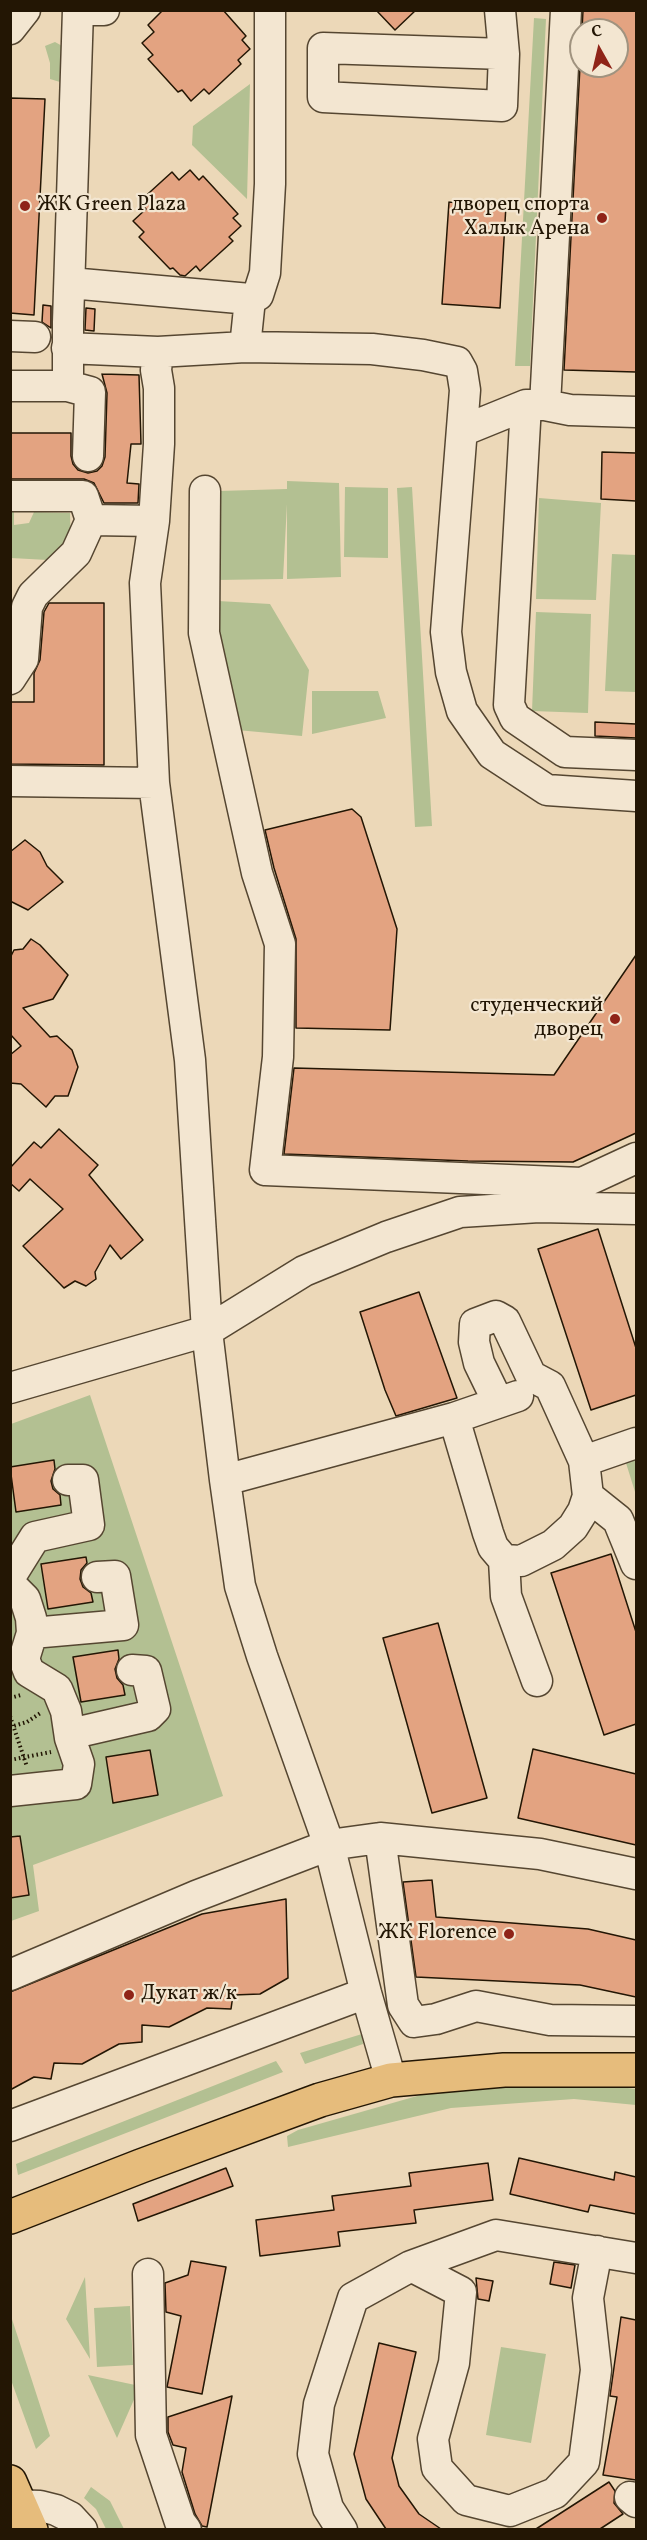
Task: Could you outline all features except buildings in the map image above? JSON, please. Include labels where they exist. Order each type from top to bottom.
[{"type":"main road","points":[[10,2217],[320,2100],[391,2080],[504,2070],[636,2070]]},
{"type":"street","points":[[10,15],[14,10]]},
{"type":"street","points":[[10,29],[25,10]]},
{"type":"street","points":[[69,386],[67,348],[78,10]]},
{"type":"street","points":[[91,10],[104,10]]},
{"type":"street","points":[[70,284],[250,299],[258,295],[265,273],[270,184],[270,10]]},
{"type":"street","points":[[500,10],[504,54],[502,106],[323,97],[323,48],[504,54]]},
{"type":"street","points":[[566,10],[509,705],[515,718],[565,752],[636,755]]},
{"type":"street","points":[[245,347],[250,299]]},
{"type":"street","points":[[67,348],[158,352],[245,347],[372,349],[457,362],[462,371],[465,390],[446,632],[451,672],[462,711],[492,754],[547,790],[636,796]]},
{"type":"street","points":[[158,352],[156,370],[159,388],[159,444],[154,521],[145,584],[154,783],[190,1060],[207,1331],[225,1480],[240,1586],[262,1656],[329,1845],[366,1993],[391,2080]]},
{"type":"street","points":[[10,386],[69,386],[90,392],[88,456]]},
{"type":"street","points":[[462,431],[535,405],[570,410],[636,412]]},
{"type":"street","points":[[205,491],[204,633],[258,873],[280,944],[278,1057],[265,1170],[582,1183],[636,1158]]},
{"type":"street","points":[[10,496],[83,496],[91,520],[76,553],[33,595],[27,607],[23,659],[10,679]]},
{"type":"street","points":[[91,520],[154,521]]},
{"type":"street","points":[[10,782],[154,783]]},
{"type":"street","points":[[12,1379],[207,1331],[304,1271],[386,1237],[460,1212],[539,1207],[636,1209]]},
{"type":"street","points":[[498,1402],[479,1363],[474,1342],[475,1324],[496,1316],[505,1321],[531,1376],[550,1386],[584,1461],[588,1496],[583,1511],[573,1527],[553,1545],[521,1561],[504,1560]]},
{"type":"street","points":[[225,1480],[454,1418],[550,1386]]},
{"type":"street","points":[[454,1418],[488,1533],[493,1547],[504,1560],[506,1596],[537,1681]]},
{"type":"street","points":[[584,1461],[636,1443]]},
{"type":"street","points":[[10,1577],[35,1537],[89,1525],[83,1480],[68,1480]]},
{"type":"street","points":[[588,1496],[618,1520],[636,1564]]},
{"type":"street","points":[[32,1633],[123,1625],[115,1576],[97,1577]]},
{"type":"street","points":[[10,1584],[25,1599],[32,1618],[32,1633],[24,1659],[28,1672],[57,1689],[66,1711],[71,1740],[79,1764],[76,1784],[20,1790]]},
{"type":"street","points":[[71,1740],[148,1716],[155,1709],[146,1671],[132,1670]]},
{"type":"street","points":[[380,1838],[403,2005],[414,2022],[436,2019],[476,2006],[550,2020],[636,2021]]},
{"type":"street","points":[[10,1975],[196,1896],[329,1845],[380,1838],[540,1854],[636,1874]]},
{"type":"street","points":[[10,2126],[366,1993]]},
{"type":"street","points":[[342,2529],[328,2508],[313,2454],[319,2404],[354,2298],[411,2266],[496,2235],[636,2258]]},
{"type":"street","points":[[411,2266],[461,2292],[454,2362],[432,2439],[437,2468],[466,2500],[510,2511],[555,2493],[584,2462],[596,2370],[588,2298],[597,2251]]},
{"type":"street","points":[[148,2274],[151,2435],[180,2522],[186,2529]]},
{"type":"street","points":[[18,2505],[40,2506],[56,2510],[70,2517],[82,2529]]},
{"type":"path","points":[[12,1727],[41,1713],[60,1698]]},
{"type":"path","points":[[10,1716],[12,1727],[25,1758],[20,1790]]},
{"type":"path","points":[[10,1760],[25,1758],[71,1740]]},
{"type":"green space","points":[[534,18],[546,19],[530,366],[515,366]]},
{"type":"green space","points":[[55,42],[64,47],[68,76],[60,82],[50,79],[50,63],[45,46]]},
{"type":"green space","points":[[250,84],[247,199],[192,145],[193,126]]},
{"type":"green space","points":[[287,481],[339,483],[341,577],[287,579],[287,504],[283,579],[216,580],[219,491],[287,489]]},
{"type":"green space","points":[[345,487],[388,488],[388,558],[344,557]]},
{"type":"green space","points":[[412,487],[432,826],[415,827],[397,488]]},
{"type":"green space","points":[[539,498],[601,503],[596,600],[536,599]]},
{"type":"green space","points":[[10,504],[14,505],[14,525],[29,523],[34,512],[70,513],[71,546],[48,560],[11,558]]},
{"type":"green space","points":[[612,554],[636,555],[636,692],[605,691]]},
{"type":"green space","points":[[218,601],[270,604],[309,670],[302,736],[237,730],[215,632]]},
{"type":"green space","points":[[536,612],[591,614],[588,713],[532,711]]},
{"type":"green space","points":[[312,691],[378,691],[386,718],[312,734]]},
{"type":"green space","points":[[90,1395],[223,1796],[33,1865],[39,1911],[11,1921],[11,1424]]},
{"type":"green space","points":[[636,1459],[636,1495],[626,1463]]},
{"type":"green space","points":[[362,2034],[363,2044],[305,2064],[300,2053]]},
{"type":"green space","points":[[276,2061],[283,2072],[18,2175],[16,2164]]},
{"type":"green space","points":[[579,2082],[636,2089],[636,2105],[574,2099],[451,2108],[288,2147],[287,2136],[298,2130],[424,2094]]},
{"type":"green space","points":[[85,2277],[90,2359],[66,2319]]},
{"type":"green space","points":[[130,2306],[133,2365],[97,2367],[94,2308]]},
{"type":"green space","points":[[10,2313],[50,2436],[36,2449],[11,2380]]},
{"type":"green space","points":[[501,2347],[546,2354],[531,2443],[486,2435]]},
{"type":"green space","points":[[88,2375],[140,2386],[117,2438]]},
{"type":"green space","points":[[91,2487],[110,2501],[124,2529],[106,2529],[96,2509],[84,2498]]},
{"type":"place","name":"ЖК Green Plaza","points":[[25,206]]},
{"type":"place","name":"дворец спорта Халык Арена","points":[[602,218]]},
{"type":"place","name":"студенческий дворец","points":[[615,1019]]},
{"type":"place","name":"ЖК Florence","points":[[509,1934]]},
{"type":"place","name":"Дукат ж/к","points":[[129,1995]]}]
